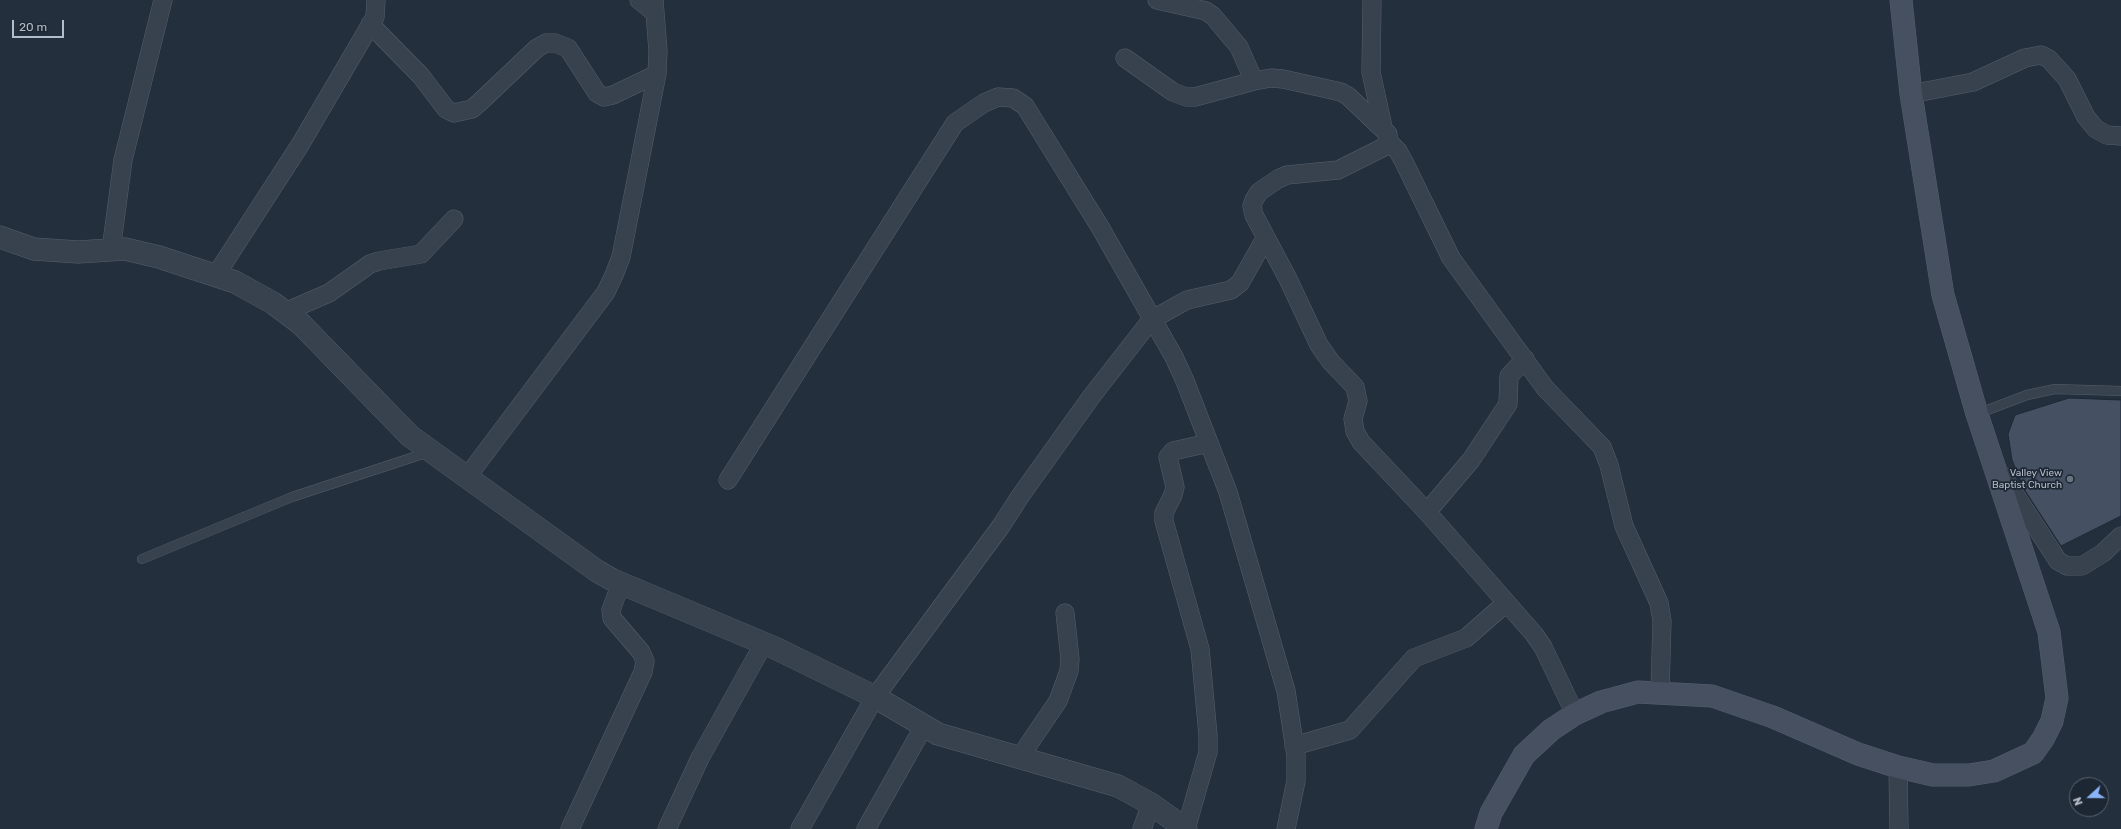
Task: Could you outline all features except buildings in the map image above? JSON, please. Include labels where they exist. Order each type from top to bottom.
[{"type":"main road","points":[[1486,829],[1491,813],[1524,755],[1551,730],[1575,714],[1601,702],[1638,692],[1712,696],[1774,717],[1858,754],[1898,767],[1933,774],[1969,775],[1994,771],[2033,753],[2044,739],[2052,721],[2057,698],[2049,632],[1995,464],[1977,414],[1943,296],[1911,94],[1901,0]]},
{"type":"street","points":[[111,250],[124,160],[163,0]]},
{"type":"street","points":[[216,275],[300,145],[375,16],[376,0]]},
{"type":"street","points":[[466,477],[606,292],[621,257],[657,74],[658,51],[655,6],[639,0]]},
{"type":"street","points":[[1157,0],[1206,11],[1213,16],[1239,47],[1254,81]]},
{"type":"street","points":[[1372,0],[1371,72],[1385,134],[1384,147],[1338,170],[1287,175],[1259,192],[1252,206],[1254,215],[1319,345],[1355,387],[1358,401],[1353,419],[1355,430],[1361,442],[1427,512],[1542,647],[1575,714]]},
{"type":"street","points":[[370,24],[421,76],[446,109],[454,113],[472,109],[537,48],[546,43],[555,43],[568,48],[597,93],[604,97],[657,74]]},
{"type":"street","points":[[1911,94],[1973,82],[2025,58],[2041,56],[2049,59],[2067,80],[2086,117],[2096,129],[2107,135],[2121,136]]},
{"type":"street","points":[[1125,58],[1173,92],[1186,97],[1195,97],[1254,81],[1283,79],[1341,92],[1348,96],[1385,134],[1398,151],[1404,162],[1451,258],[1551,396],[1602,447],[1607,459],[1624,526],[1659,603],[1662,621],[1660,692]]},
{"type":"street","points":[[728,480],[955,123],[984,103],[998,97],[1013,98],[1025,106],[1100,227],[1151,320],[1174,357],[1185,381],[1228,492],[1286,691],[1294,746],[1296,781],[1286,829]]},
{"type":"street","points":[[285,312],[329,293],[370,264],[379,261],[413,257],[421,254],[454,219]]},
{"type":"street","points":[[0,237],[34,249],[78,252],[125,249],[159,257],[235,282],[285,312],[301,324],[410,436],[597,571],[621,583],[764,643],[875,698],[938,734],[1118,786],[1151,804],[1186,829],[1208,752],[1208,735],[1200,649],[1164,521],[1164,512],[1173,495],[1175,487],[1168,457],[1173,451],[1209,443]]},
{"type":"street","points":[[800,829],[875,698],[1001,526],[1021,495],[1091,397],[1151,320],[1187,300],[1231,290],[1240,283],[1266,237]]},
{"type":"street","points":[[1427,512],[1471,460],[1508,404],[1509,376],[1525,359]]},
{"type":"street","points":[[1995,464],[2058,561],[2068,566],[2082,566],[2103,553],[2121,536]]},
{"type":"street","points":[[570,829],[644,672],[645,661],[641,652],[612,618],[612,610],[621,583]]},
{"type":"street","points":[[1294,746],[1350,730],[1414,658],[1466,638],[1506,603]]},
{"type":"street","points":[[1020,757],[1058,701],[1069,671],[1070,659],[1065,613]]},
{"type":"street","points":[[667,829],[700,758],[764,643]]},
{"type":"street","points":[[866,829],[924,726]]},
{"type":"street","points":[[1898,767],[1899,829]]},
{"type":"street","points":[[1142,829],[1151,804]]},
{"type":"lane","points":[[1977,414],[2027,395],[2055,389],[2121,391]]},
{"type":"lane","points":[[142,559],[292,497],[430,451]]},
{"type":"place","name":"Valley View Baptist Church","points":[[2070,479]]}]
